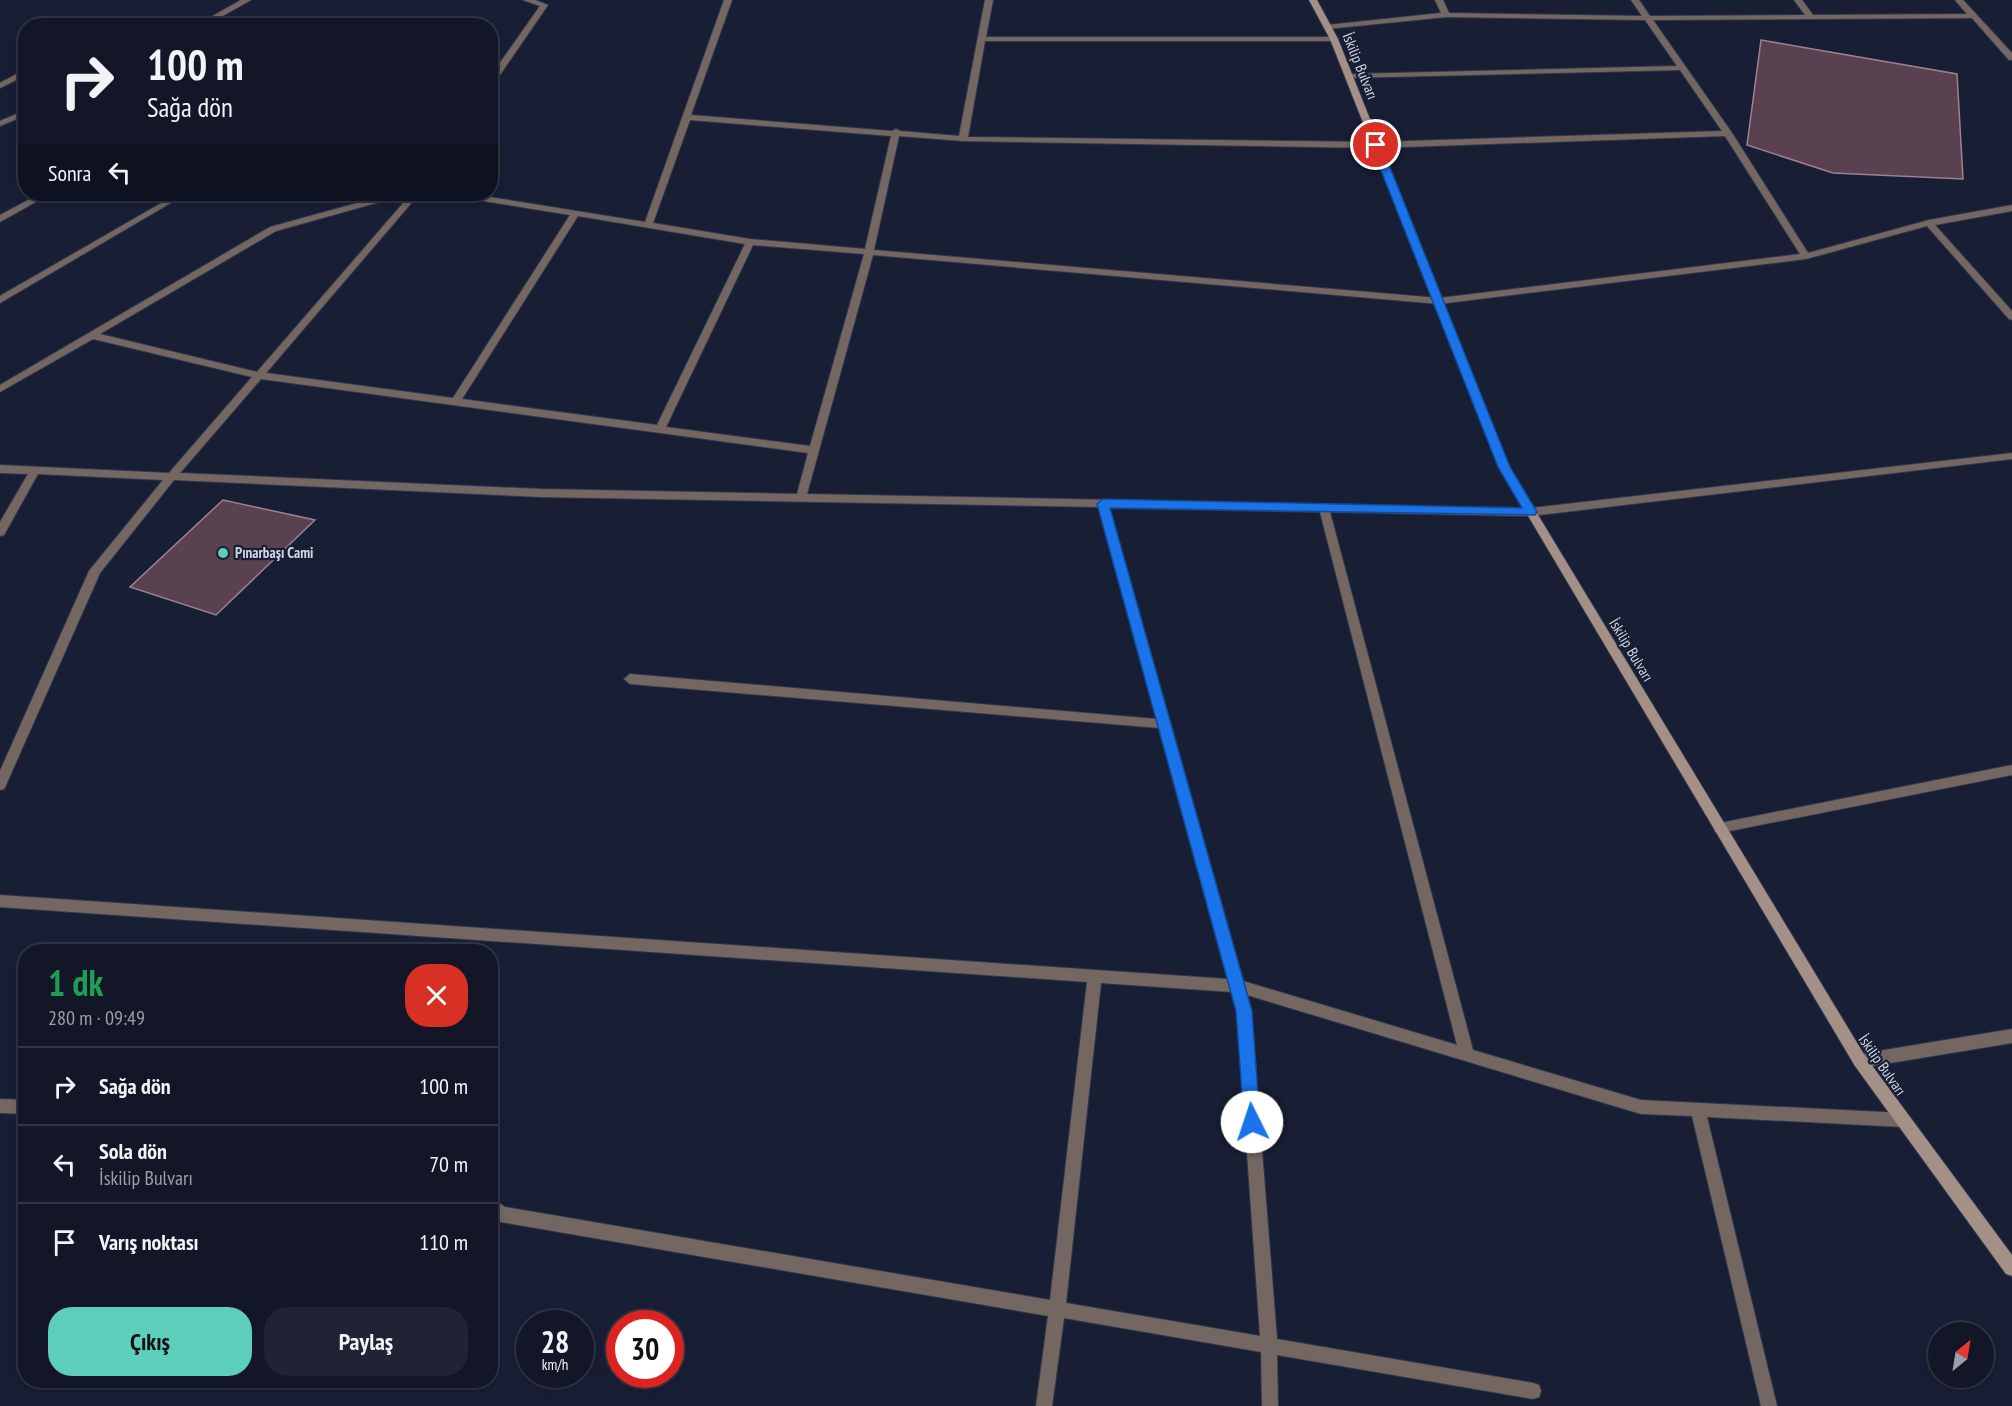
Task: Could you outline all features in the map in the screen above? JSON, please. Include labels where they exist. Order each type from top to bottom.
[{"type":"main road","name":"İskilip Bulvarı","points":[[1313,0],[1334,39],[1504,467],[1860,1061],[2012,1268]]},
{"type":"street","points":[[213,18],[248,0]]},
{"type":"street","points":[[498,71],[544,5],[527,0]]},
{"type":"street","points":[[648,225],[728,0]]},
{"type":"street","points":[[963,139],[988,0]]},
{"type":"street","points":[[1439,0],[1446,15]]},
{"type":"street","points":[[1635,0],[1728,133],[1806,256]]},
{"type":"street","points":[[1798,0],[1810,17]]},
{"type":"street","points":[[1959,0],[2012,58]]},
{"type":"street","points":[[1327,27],[1446,15],[1648,18],[1972,16]]},
{"type":"street","points":[[981,39],[1334,39]]},
{"type":"street","points":[[1349,76],[1683,68]]},
{"type":"street","points":[[0,86],[18,75]]},
{"type":"street","points":[[0,124],[18,116]]},
{"type":"street","points":[[687,117],[963,139],[1376,145],[1728,133]]},
{"type":"street","points":[[801,498],[869,252],[896,132]]},
{"type":"street","points":[[498,200],[750,242],[1439,302],[1806,256],[1929,223],[2012,208]]},
{"type":"street","points":[[0,219],[33,201]]},
{"type":"street","points":[[0,300],[170,201]]},
{"type":"street","points":[[0,389],[273,229],[373,201]]},
{"type":"street","points":[[0,785],[95,571],[172,476],[409,201]]},
{"type":"street","points":[[454,402],[576,213]]},
{"type":"street","points":[[1929,223],[2012,317]]},
{"type":"street","points":[[660,429],[750,242]]},
{"type":"street","points":[[91,336],[258,375],[814,450]]},
{"type":"street","points":[[0,469],[541,493],[1531,512],[2012,456]]},
{"type":"street","points":[[0,532],[35,470]]},
{"type":"street","points":[[1103,504],[1244,1011],[1269,1346],[1270,1406]]},
{"type":"street","points":[[1324,508],[1467,1055]]},
{"type":"street","points":[[630,679],[1164,724]]},
{"type":"street","points":[[1720,828],[2012,770]]},
{"type":"street","points":[[0,902],[1237,986],[1641,1107],[1903,1120]]},
{"type":"street","points":[[1044,1406],[1095,976]]},
{"type":"street","points":[[1860,1061],[2012,1036]]},
{"type":"street","points":[[0,1106],[18,1107]]},
{"type":"street","points":[[1698,1110],[1769,1406]]},
{"type":"street","points":[[498,1211],[501,1214],[1533,1391]]},
{"type":"building","points":[[1761,40],[1957,74],[1963,179],[1833,173],[1747,145]]},
{"type":"building","name":"Pınarbaşı Cami","points":[[223,500],[315,520],[216,615],[130,587]]},
{"type":"place","name":"Pınarbaşı Cami","points":[[223,553]]},
{"type":"route","points":[[1252,1122],[1244,1011],[1103,504],[1531,512],[1504,467],[1376,145]]}]
